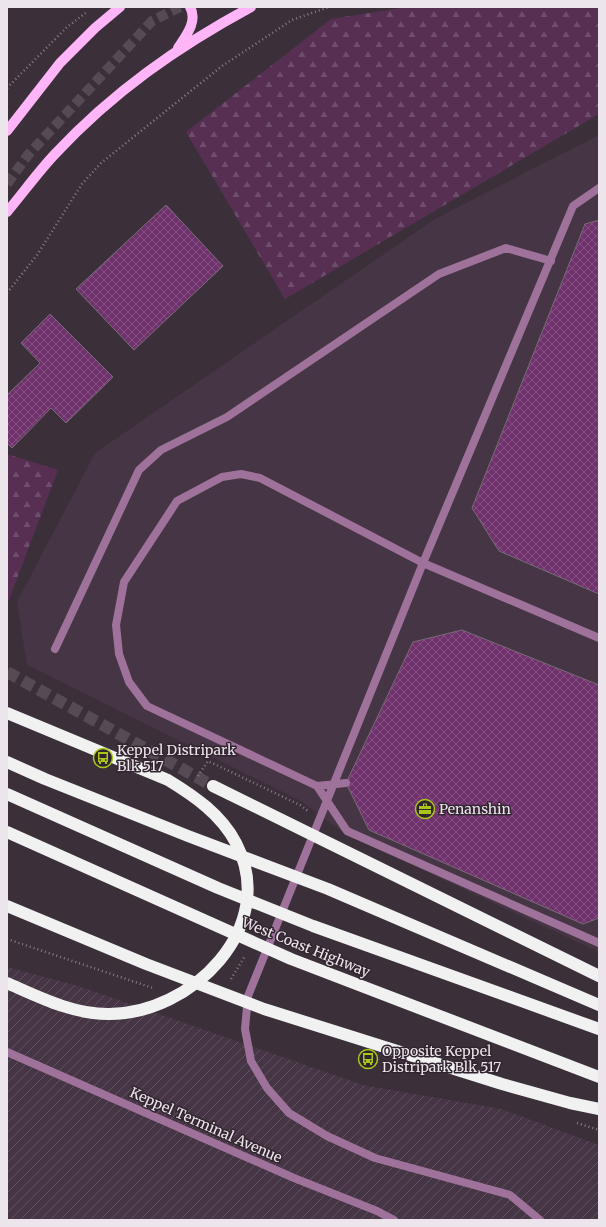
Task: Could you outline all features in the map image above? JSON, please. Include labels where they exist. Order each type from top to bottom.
[{"type":"highway","points":[[7,713],[168,780],[192,795],[223,823],[236,843],[244,865],[248,886],[245,908],[239,930],[229,949],[199,981],[178,995],[155,1006],[128,1012],[91,1013],[65,1008],[7,984]]},
{"type":"highway","points":[[7,762],[45,779],[145,819],[328,889],[599,1005]]},
{"type":"highway","points":[[213,786],[599,976]]},
{"type":"highway","name":"West Coast Highway","points":[[7,794],[218,888],[313,926],[599,1029]]},
{"type":"highway","name":"West Coast Highway","points":[[7,832],[291,959],[599,1077]]},
{"type":"highway","points":[[7,906],[146,964],[264,1009],[502,1084],[570,1103],[599,1109]]},
{"type":"main road","points":[[7,130],[60,63],[95,28],[120,7]]},
{"type":"main road","points":[[177,50],[190,28],[193,13],[190,7]]},
{"type":"main road","points":[[7,212],[55,154],[107,104],[177,50],[251,7]]},
{"type":"lane","points":[[540,1220],[510,1195],[375,1158],[327,1136],[289,1113],[267,1088],[251,1061],[245,1029],[248,996],[423,563],[573,206],[599,188]]},
{"type":"lane","points":[[55,649],[139,470],[161,450],[228,417],[439,274],[506,248],[551,261]]},
{"type":"lane","points":[[346,783],[317,786],[147,706],[129,682],[119,654],[116,625],[124,582],[177,501],[222,477],[241,474],[260,478],[423,563],[599,638]]},
{"type":"lane","points":[[317,786],[347,831],[599,943]]},
{"type":"lane","name":"Keppel Terminal Avenue","points":[[7,1052],[294,1178],[377,1211],[394,1220]]},
{"type":"path","points":[[7,293],[37,255],[82,184],[101,163],[222,66],[292,20],[329,7]]},
{"type":"path","points":[[7,88],[67,28],[89,11]]},
{"type":"shaded area","points":[[599,135],[599,952],[345,834],[301,801],[27,665],[17,602],[95,453],[435,219]]},
{"type":"shaded area","points":[[7,967],[78,986],[363,1085],[501,1109],[599,1145],[599,1220],[7,1220]]},
{"type":"green space","points":[[407,7],[599,7],[599,114],[285,299],[186,132],[331,19]]},
{"type":"green space","points":[[7,454],[58,470],[7,605]]},
{"type":"building","points":[[166,205],[223,266],[134,350],[76,289]]},
{"type":"building","points":[[599,220],[599,594],[499,551],[472,508],[585,224]]},
{"type":"building","points":[[50,314],[113,377],[66,423],[51,408],[12,448],[7,443],[7,395],[40,363],[21,343]]},
{"type":"building","points":[[462,630],[599,685],[599,918],[583,924],[369,830],[346,783],[413,642]]},
{"type":"tunnel","points":[[7,184],[28,155],[152,21],[180,7]]},
{"type":"tunnel","points":[[7,672],[213,786]]},
{"type":"place","name":"Keppel Distripark Blk 517","points":[[103,758]]},
{"type":"place","name":"Penanshin","points":[[425,809]]},
{"type":"place","name":"Opposite Keppel Distripark Blk 517","points":[[368,1059]]}]
